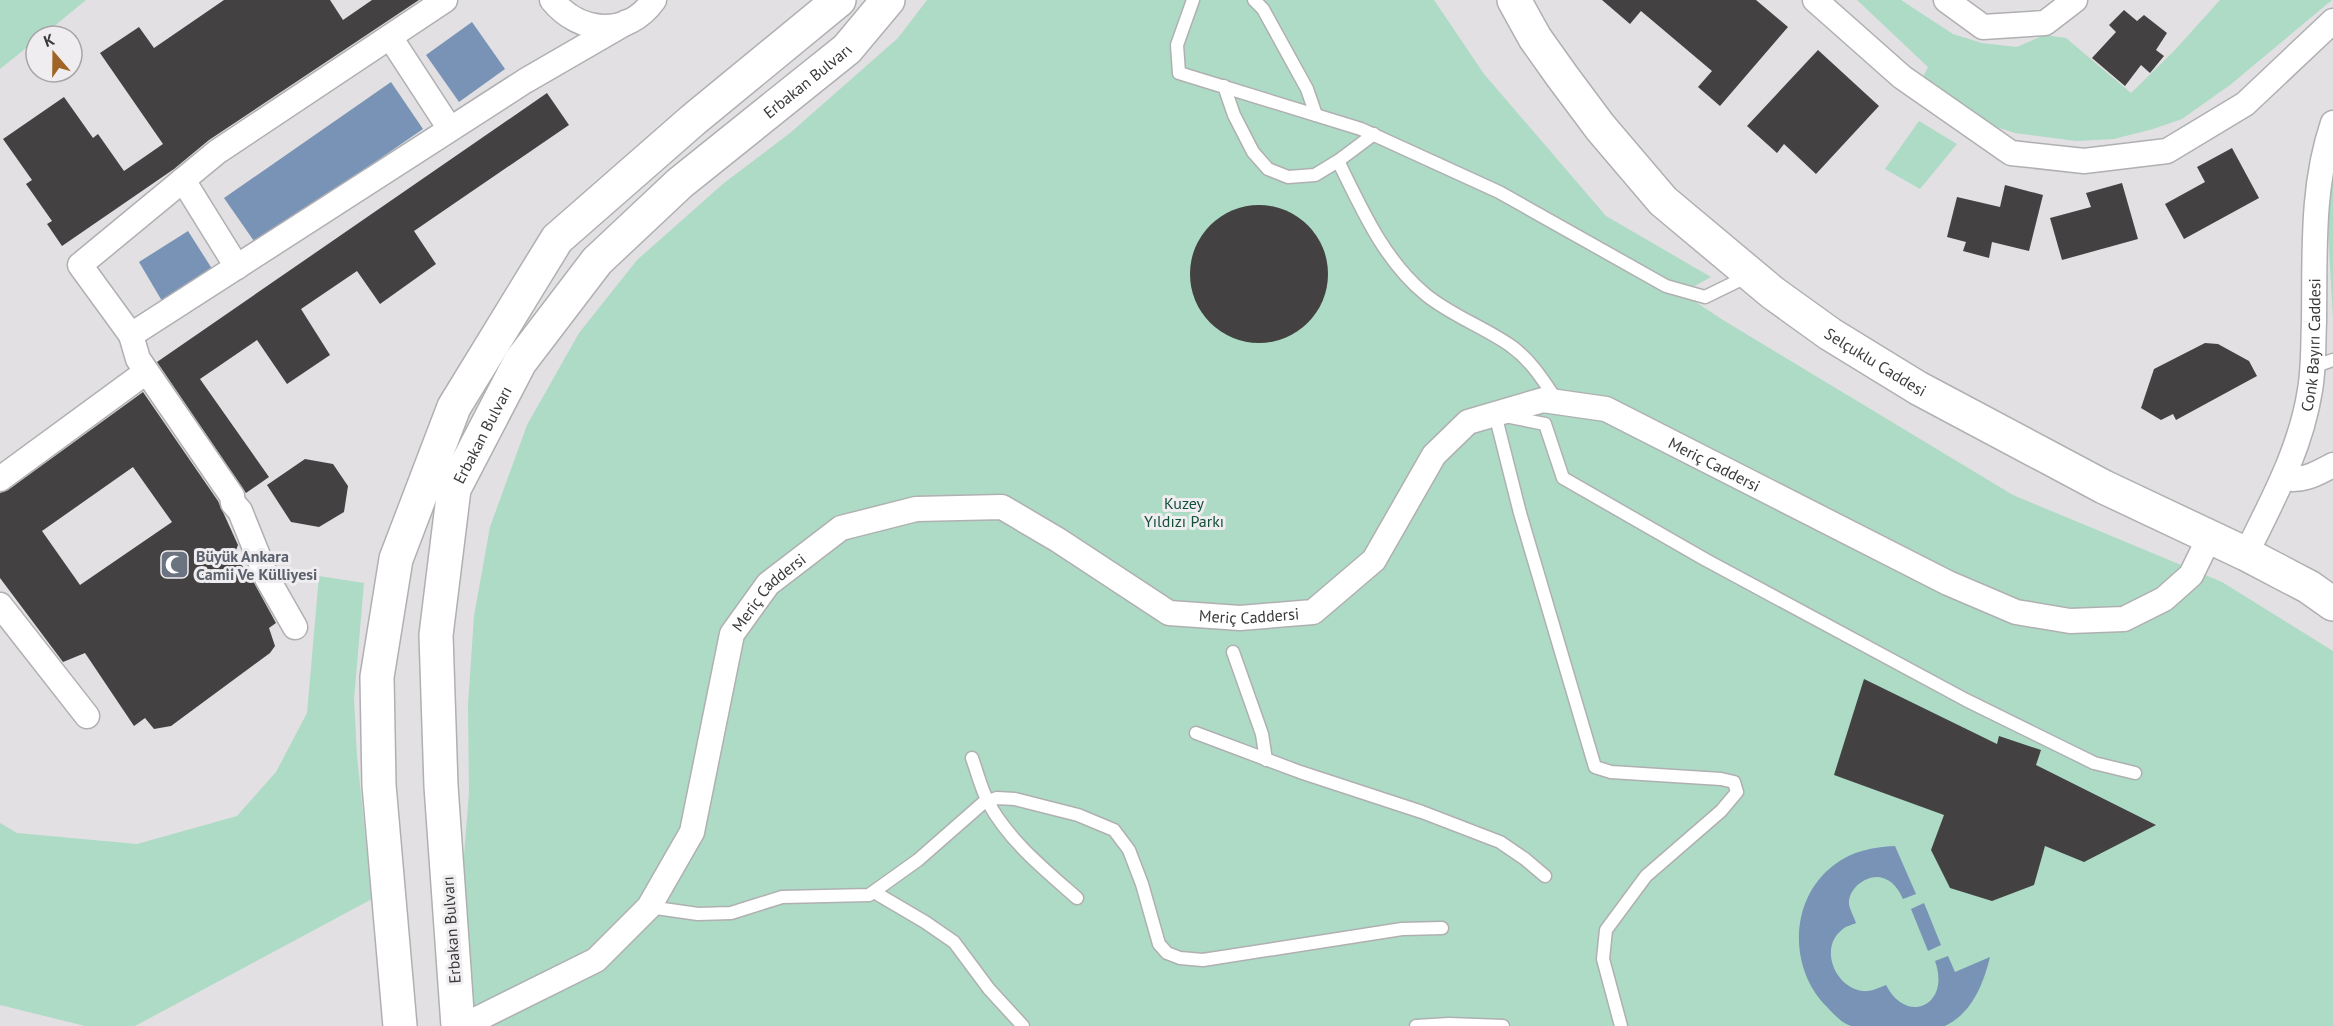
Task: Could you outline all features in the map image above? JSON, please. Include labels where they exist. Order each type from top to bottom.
[{"type":"main road","name":"Erbakan Bulvarı","points":[[400,1026],[379,785],[377,677],[396,559],[454,407],[557,239],[693,120],[839,0]]},
{"type":"main road","name":"Erbakan Bulvarı","points":[[458,1026],[441,786],[436,634],[454,489],[520,362],[597,261],[680,183],[847,49],[888,0]]},
{"type":"main road","name":"Selçuklu Caddesi","points":[[1514,0],[1535,38],[1562,76],[1656,194],[1751,275],[1830,334],[1918,388],[2104,487],[2246,554],[2309,587],[2333,604]]},
{"type":"street","points":[[295,627],[267,578],[232,496],[146,372],[138,359],[131,335],[80,265],[217,152],[445,0]]},
{"type":"street","points":[[552,0],[562,12],[580,24],[601,28],[627,22]]},
{"type":"street","points":[[131,335],[525,81],[640,16],[654,0]]},
{"type":"street","points":[[1815,0],[1902,76],[2011,153],[2084,161],[2167,151],[2245,104],[2333,21]]},
{"type":"street","points":[[1946,0],[1983,27],[2045,23],[2075,0]]},
{"type":"street","points":[[390,37],[450,129]]},
{"type":"street","name":"Conk Bayırı Caddesi","points":[[2246,554],[2297,444],[2323,364],[2315,221],[2320,176],[2333,123]]},
{"type":"street","points":[[183,180],[237,267]]},
{"type":"street","points":[[0,479],[146,372]]},
{"type":"street","name":"Meriç Caddersi","points":[[463,1026],[596,960],[649,907],[692,832],[732,634],[768,584],[841,528],[916,509],[1002,507],[1058,540],[1169,613],[1239,618],[1312,612],[1374,560],[1434,455],[1468,422],[1543,400],[1606,409],[1948,583],[2016,612],[2070,621],[2124,619],[2164,599],[2191,575],[2210,536]]},
{"type":"street","points":[[2283,478],[2309,477],[2333,465]]},
{"type":"street","points":[[0,605],[87,716]]},
{"type":"lane","points":[[1193,0],[1177,45],[1179,73],[1374,134],[1500,192],[1666,286],[1705,297],[1751,275]]},
{"type":"lane","points":[[1254,0],[1263,9],[1301,79],[1316,115]]},
{"type":"lane","points":[[1224,86],[1234,115],[1252,152],[1269,169],[1288,177],[1315,175],[1374,134]]},
{"type":"lane","points":[[1338,161],[1366,219],[1390,258],[1426,295],[1512,347],[1537,370],[1558,403]]},
{"type":"lane","points":[[1620,1026],[1603,958],[1606,930],[1646,876],[1721,811],[1737,792],[1734,782],[1721,779],[1611,772],[1595,767],[1520,513],[1495,414],[1545,424],[1563,478],[1706,560],[1966,700],[2094,763],[2135,773]]},
{"type":"lane","points":[[1233,652],[1262,734],[1266,760]]},
{"type":"lane","points":[[1196,734],[1422,812],[1500,842],[1525,858],[1545,876]]},
{"type":"lane","points":[[972,758],[988,801],[999,819],[1039,865],[1077,898]]},
{"type":"lane","points":[[649,907],[698,914],[731,913],[782,897],[869,895],[918,860],[969,814],[988,801],[997,798],[1015,799],[1078,815],[1114,830],[1129,850],[1142,884],[1159,944],[1167,953],[1180,958],[1203,960],[1402,929],[1442,928]]},
{"type":"lane","points":[[874,892],[954,942],[989,989],[1023,1026]]},
{"type":"lane","points":[[1416,1026],[1449,1024],[1503,1026]]},
{"type":"green space","points":[[0,0],[86,0],[57,24],[24,24],[24,50],[0,69]]},
{"type":"green space","name":"Kuzey Yıldızı Parkı","points":[[927,0],[1434,0],[1484,74],[1606,216],[1711,277],[1682,293],[2013,495],[2222,582],[2333,651],[2333,1026],[468,1026],[458,932],[469,792],[468,705],[474,616],[490,527],[527,425],[579,333],[637,260],[724,183],[790,133],[898,38]]},
{"type":"green space","points":[[1857,0],[1901,0],[1953,34],[1982,43],[2017,47],[2044,35],[2066,38],[2131,93],[2174,51],[2220,0],[2332,0],[2230,85],[2182,119],[2114,139],[2076,141],[2015,133],[1987,124],[1921,81],[1928,67]]},
{"type":"green space","points":[[1919,121],[1957,144],[1920,189],[1885,169]]},
{"type":"green space","points":[[2333,135],[2333,319],[2328,230]]},
{"type":"green space","points":[[319,576],[364,583],[354,699],[357,756],[372,899],[135,1026],[85,1026],[0,1005],[0,823],[17,833],[137,844],[237,816],[276,772],[307,713]]},
{"type":"water","points":[[472,22],[505,69],[459,102],[426,55]]},
{"type":"water","points":[[391,82],[423,129],[256,244],[224,198]]},
{"type":"water","points":[[188,231],[216,275],[165,306],[139,262]]},
{"type":"water","points":[[1895,846],[1916,894],[1903,899],[1890,881],[1877,877],[1865,880],[1855,887],[1849,904],[1856,923],[1844,928],[1836,937],[1832,946],[1833,966],[1845,983],[1853,988],[1869,991],[1886,985],[1895,998],[1905,1005],[1915,1007],[1924,1005],[1932,999],[1937,989],[1938,976],[1935,961],[1948,956],[1955,972],[1990,957],[1975,997],[1962,1014],[1945,1026],[1848,1025],[1827,1007],[1814,991],[1805,973],[1800,954],[1799,934],[1808,896],[1819,879],[1848,856],[1871,849]]},
{"type":"water","points":[[1924,903],[1941,945],[1928,951],[1911,909]]},
{"type":"building","points":[[224,0],[330,0],[343,20],[372,0],[419,0],[209,140],[174,169],[62,246],[47,224],[52,221],[26,184],[32,180],[3,139],[64,97],[93,138],[98,134],[124,171],[163,144],[100,53],[139,27],[154,48]]},
{"type":"building","points":[[1602,0],[1756,0],[1788,27],[1720,106],[1698,87],[1712,71],[1641,11],[1630,24]]},
{"type":"building","points":[[2124,10],[2137,21],[2144,15],[2167,33],[2156,50],[2164,56],[2150,73],[2141,65],[2125,86],[2092,58],[2116,32],[2109,25]]},
{"type":"building","points":[[1818,50],[1879,106],[1816,174],[1784,144],[1777,153],[1747,126]]},
{"type":"building","points":[[547,93],[569,125],[414,231],[436,264],[380,304],[357,271],[301,309],[330,355],[287,384],[257,340],[200,379],[269,477],[246,493],[157,362]]},
{"type":"building","points":[[2232,148],[2259,198],[2184,239],[2165,204],[2205,182],[2197,167]]},
{"type":"building","points":[[2122,183],[2138,239],[2062,260],[2050,218],[2091,207],[2086,193]]},
{"type":"building","points":[[2005,185],[2043,195],[2029,251],[1992,242],[1989,258],[1963,251],[1966,242],[1947,237],[1957,197],[2000,207]]},
{"type":"building","points":[[1259,205],[1285,210],[1308,225],[1323,248],[1328,274],[1323,300],[1308,323],[1285,338],[1259,343],[1233,338],[1210,323],[1195,300],[1190,274],[1195,248],[1210,225],[1233,210]]},
{"type":"building","points":[[2205,343],[2218,344],[2249,361],[2257,376],[2176,420],[2173,414],[2161,420],[2141,408],[2154,369]]},
{"type":"building","name":"Büyük Ankara Camii Ve Külliyesi","points":[[143,392],[218,501],[238,545],[234,555],[252,579],[276,623],[269,628],[275,646],[270,653],[171,726],[154,729],[145,718],[134,726],[85,653],[63,662],[0,578],[0,493],[8,490]],"holes":[[[133,467],[172,522],[80,585],[42,531]]]},
{"type":"building","points":[[305,459],[333,464],[348,486],[344,512],[319,527],[291,522],[267,485]]},
{"type":"building","points":[[1864,679],[1997,744],[1999,736],[2041,750],[2036,765],[2156,825],[2084,862],[2045,846],[2034,885],[1992,901],[1950,888],[1931,850],[1944,815],[1834,775]]},
{"type":"place","name":"Büyük Ankara Camii Ve Külliyesi","points":[[175,565]]}]
